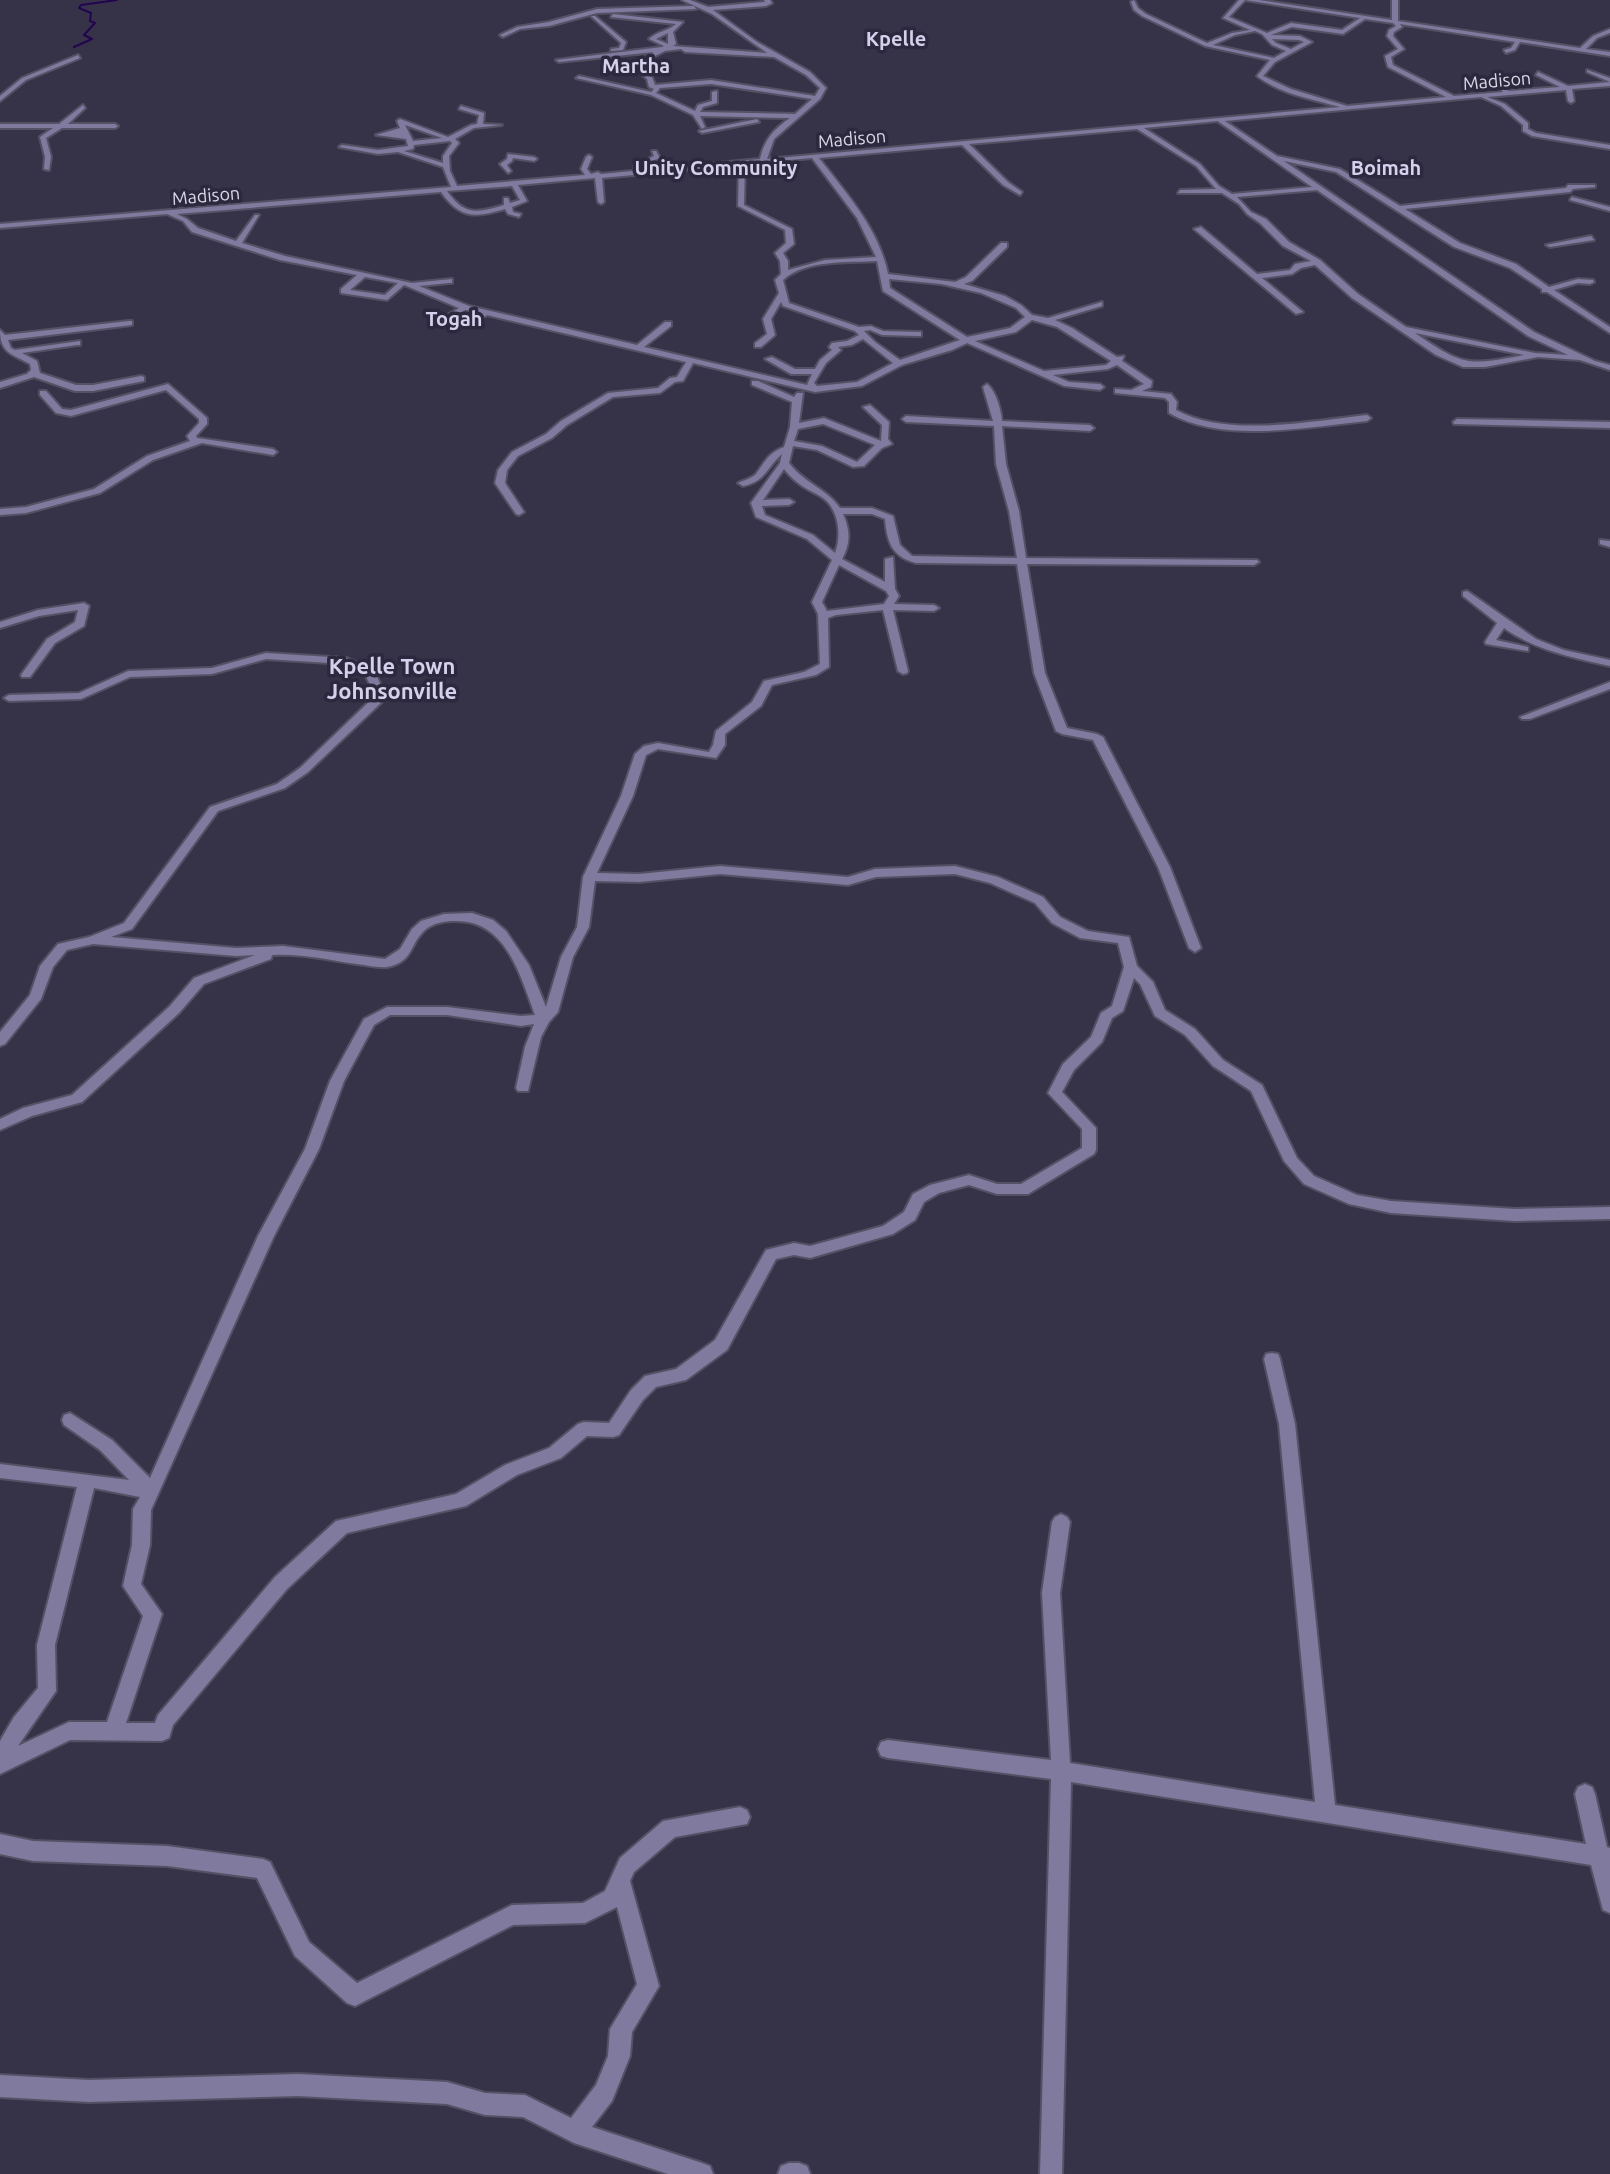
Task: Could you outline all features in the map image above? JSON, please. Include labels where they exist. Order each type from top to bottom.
[{"type":"street","points":[[685,0],[708,9],[815,78],[823,88],[818,98],[763,146],[763,160]]},
{"type":"street","points":[[708,9],[766,4],[767,0]]},
{"type":"street","points":[[1346,110],[1346,107],[1313,95],[1280,89],[1260,76],[1276,60],[1309,42],[1300,38],[1269,36],[1226,18],[1245,0],[1610,54]]},
{"type":"street","points":[[1395,0],[1395,22],[1399,27],[1391,31],[1390,36],[1401,49],[1388,56],[1392,68],[1427,82],[1455,99]]},
{"type":"street","points":[[1134,2],[1136,9],[1144,15],[1207,45],[1276,60]]},
{"type":"street","points":[[503,35],[519,28],[625,7],[694,8]]},
{"type":"street","points":[[585,15],[681,23],[652,39],[668,48]]},
{"type":"street","points":[[593,17],[624,43],[621,49],[613,50]]},
{"type":"street","points":[[1269,36],[1291,25],[1343,32],[1365,17]]},
{"type":"street","points":[[671,31],[675,41],[668,48],[633,65],[650,78],[654,89],[695,114],[793,118]]},
{"type":"street","points":[[1207,45],[1240,32],[1258,31]]},
{"type":"street","points":[[1582,49],[1595,37],[1610,31]]},
{"type":"street","points":[[1269,36],[1274,44],[1291,51]]},
{"type":"street","points":[[1506,51],[1513,49],[1519,40]]},
{"type":"street","points":[[559,60],[682,47],[703,52],[778,56]]},
{"type":"street","points":[[627,58],[703,52]]},
{"type":"street","points":[[0,99],[24,79],[78,57]]},
{"type":"street","points":[[1589,71],[1610,82]]},
{"type":"street","points":[[1538,74],[1569,89],[1571,101]]},
{"type":"street","points":[[579,78],[634,89],[711,82],[818,98]]},
{"type":"street","points":[[1494,78],[1508,94]]},
{"type":"street","name":"Madison","points":[[0,226],[1346,110],[1569,89],[1610,82]]},
{"type":"street","points":[[695,114],[700,106],[715,102],[715,92]]},
{"type":"street","points":[[1480,97],[1503,105],[1526,124],[1525,130],[1534,135],[1610,147]]},
{"type":"street","points":[[1305,101],[1316,112]]},
{"type":"street","points":[[47,169],[48,157],[43,137],[83,107]]},
{"type":"street","points":[[461,108],[482,114],[480,125]]},
{"type":"street","points":[[695,114],[702,129],[793,118]]},
{"type":"street","points":[[446,166],[409,142],[400,121],[456,143],[446,156],[446,166],[455,189]]},
{"type":"street","points":[[1221,121],[1544,341],[1610,368]]},
{"type":"street","points":[[342,147],[397,151],[409,142],[450,139],[480,125],[499,125]]},
{"type":"street","points":[[0,126],[115,126]]},
{"type":"street","points":[[1137,127],[1198,165],[1286,244],[1317,262],[1355,296],[1439,353],[1466,365],[1485,365],[1538,355]]},
{"type":"street","points":[[964,143],[991,166],[1009,188],[1020,193]]},
{"type":"street","points":[[636,171],[639,164],[658,157],[654,152]]},
{"type":"street","points":[[508,171],[503,164],[510,160],[510,155],[534,159]]},
{"type":"street","points":[[814,156],[866,225],[885,276],[886,289],[966,340],[1067,384],[1100,387]]},
{"type":"street","points":[[588,175],[584,169],[589,157]]},
{"type":"street","points":[[1274,158],[1338,170],[1457,245],[1501,260],[1610,331]]},
{"type":"street","points":[[742,162],[741,206],[788,229],[790,244],[779,253],[784,261],[784,273],[779,280],[786,304],[860,332],[899,363]]},
{"type":"street","points":[[598,174],[601,202]]},
{"type":"street","points":[[450,177],[489,181]]},
{"type":"street","points":[[443,190],[452,204],[468,213],[486,214],[525,200],[514,184]]},
{"type":"street","points":[[497,185],[509,204],[510,213],[519,215]]},
{"type":"street","points":[[1398,208],[1570,192],[1593,186]]},
{"type":"street","points":[[1180,192],[1227,194],[1319,188]]},
{"type":"street","points":[[1570,192],[1610,209]]},
{"type":"street","points":[[170,213],[185,220],[195,230],[207,234],[294,260],[407,284],[465,307],[809,388],[859,384],[899,363],[966,340],[1013,330],[1030,317]]},
{"type":"street","points":[[238,243],[257,216]]},
{"type":"street","points":[[207,234],[209,218]]},
{"type":"street","points":[[1198,229],[1299,312]]},
{"type":"street","points":[[1550,245],[1591,238]]},
{"type":"street","points":[[952,286],[969,279],[1004,245]]},
{"type":"street","points":[[784,273],[824,262],[879,259]]},
{"type":"street","points":[[1257,276],[1292,272],[1298,266],[1317,262]]},
{"type":"street","points":[[313,276],[319,266]]},
{"type":"street","points":[[362,275],[344,291],[387,298],[407,284],[449,281]]},
{"type":"street","points":[[885,276],[952,286],[1010,301],[1030,317],[1051,319],[1099,304]]},
{"type":"street","points":[[1545,290],[1578,281],[1590,282]]},
{"type":"street","points":[[758,345],[771,335],[767,319],[783,293]]},
{"type":"street","points":[[465,307],[446,320],[458,323],[465,318],[496,315]]},
{"type":"street","points":[[1051,319],[1123,359],[1148,381],[1148,385],[1134,391]]},
{"type":"street","points":[[0,385],[30,376],[34,371],[34,363],[8,349],[1,335],[129,323]]},
{"type":"street","points":[[638,348],[668,324]]},
{"type":"street","points":[[756,503],[784,463],[794,427],[796,401],[837,350],[833,347],[849,343],[860,332],[871,328],[882,333],[918,334]]},
{"type":"street","points":[[1402,328],[1496,344],[1538,355],[1581,358]]},
{"type":"street","points":[[1496,344],[1544,341]]},
{"type":"street","points":[[15,352],[77,343]]},
{"type":"street","points":[[1559,357],[1570,353]]},
{"type":"street","points":[[769,359],[794,372],[818,371]]},
{"type":"street","points":[[1041,373],[1108,367],[1123,359]]},
{"type":"street","points":[[519,512],[500,483],[502,473],[515,454],[549,436],[564,423],[611,395],[653,391],[680,379],[690,362]]},
{"type":"street","points":[[34,371],[37,375],[75,388],[93,388],[141,379]]},
{"type":"street","points":[[747,374],[755,382],[796,401]]},
{"type":"street","points":[[43,393],[59,411],[71,413],[168,387],[203,418],[203,424],[191,436],[195,442]]},
{"type":"street","points":[[987,387],[995,404],[1001,464],[1014,511],[1037,655],[1037,672],[1047,689],[1062,731],[1097,737],[1113,773],[1134,804],[1188,922],[1195,948]]},
{"type":"street","points":[[1118,391],[1168,396],[1173,402],[1172,411],[1179,417],[1200,424],[1258,426],[1367,418]]},
{"type":"street","points":[[794,427],[824,421],[888,444],[884,439],[886,424],[867,407]]},
{"type":"street","points":[[906,419],[1090,428]]},
{"type":"street","points":[[1457,422],[1610,425]]},
{"type":"street","points":[[58,489],[30,506],[0,512],[26,510],[97,491],[150,458],[201,440],[273,452]]},
{"type":"street","points":[[743,483],[753,481],[765,469],[763,466],[790,446],[819,448],[856,465],[861,464],[881,444]]},
{"type":"street","points":[[113,1732],[153,1614],[132,1586],[141,1545],[142,1509],[256,1258],[312,1149],[337,1081],[369,1022],[377,1014],[387,1011],[447,1011],[521,1021],[543,1018],[551,1012],[567,957],[583,927],[589,877],[627,796],[641,754],[648,748],[658,746],[712,756],[719,745],[720,733],[757,704],[768,683],[822,669],[825,665],[823,617],[817,602],[822,584],[839,561],[846,537],[837,511],[826,495],[796,481],[784,463]]},
{"type":"street","points":[[756,503],[789,502]]},
{"type":"street","points":[[756,503],[761,517],[810,537],[839,561],[890,589]]},
{"type":"street","points":[[837,511],[887,514],[891,540],[903,557],[909,559],[1254,562]]},
{"type":"street","points":[[890,559],[890,589],[894,596],[887,607],[903,671]]},
{"type":"street","points":[[1467,594],[1533,642],[1610,663]]},
{"type":"street","points":[[0,625],[38,613],[84,606],[80,624],[51,641],[26,675]]},
{"type":"street","points":[[823,617],[834,612],[887,607],[934,608]]},
{"type":"street","points":[[1502,622],[1490,642],[1524,649]]},
{"type":"street","points":[[0,1041],[36,996],[43,985],[47,966],[63,947],[93,940],[128,926],[214,809],[281,786],[304,770],[381,697],[370,672],[347,661],[266,656],[212,671],[128,674],[81,696],[9,698]]},
{"type":"street","points":[[1526,717],[1610,685]]},
{"type":"street","points":[[589,877],[639,878],[720,870],[796,879],[824,877],[848,881],[875,873],[955,870],[994,880],[1039,900],[1056,920],[1085,935],[1124,940],[1131,967],[1146,982],[1160,1013],[1190,1032],[1218,1063],[1257,1088],[1291,1161],[1309,1180],[1354,1200],[1391,1207],[1515,1215],[1610,1213]]},
{"type":"street","points":[[93,940],[236,952],[283,950],[385,963],[400,959],[410,949],[418,929],[427,922],[461,915],[486,920],[501,929],[524,971],[543,1018],[529,1055],[523,1088]]},
{"type":"street","points":[[0,1125],[28,1112],[77,1099],[174,1010],[199,981],[283,950]]},
{"type":"street","points":[[0,1765],[69,1731],[162,1732],[165,1721],[281,1583],[342,1526],[460,1501],[511,1470],[555,1453],[584,1429],[613,1430],[637,1395],[651,1381],[680,1375],[721,1345],[771,1254],[794,1249],[810,1252],[888,1230],[910,1216],[918,1198],[935,1189],[969,1180],[997,1189],[1023,1190],[1089,1150],[1089,1128],[1055,1093],[1068,1067],[1097,1039],[1106,1016],[1118,1008],[1131,967]]},
{"type":"street","points":[[1272,1359],[1287,1424],[1326,1814]]},
{"type":"street","points":[[70,1420],[106,1445],[152,1492]]},
{"type":"street","points":[[0,1471],[87,1480],[152,1492]]},
{"type":"street","points":[[0,1759],[21,1723],[47,1691],[46,1645],[87,1480]]},
{"type":"street","points":[[1051,2174],[1061,1771],[1051,1593],[1061,1522]]},
{"type":"street","points":[[888,1749],[1061,1771],[1605,1858]]},
{"type":"street","points":[[1585,1794],[1605,1858],[1610,1903]]},
{"type":"street","points":[[0,1844],[33,1851],[167,1856],[263,1869],[302,1949],[355,1995],[512,1915],[585,1913],[612,1898],[627,1865],[670,1828],[740,1817]]},
{"type":"street","points":[[574,2132],[604,2093],[619,2056],[621,2029],[648,1986],[620,1880]]},
{"type":"street","points":[[0,2086],[89,2091],[298,2085],[447,2093],[485,2104],[525,2106],[574,2132],[702,2174]]},
{"type":"street","points":[[789,2174],[799,2174]]},
{"type":"waterway","points":[[74,47],[92,39],[84,35],[95,23],[90,21],[91,13],[79,8],[81,5],[117,0]]},
{"type":"district","name":"Kpelle","points":[[896,39]]},
{"type":"district","name":"Martha","points":[[636,66]]},
{"type":"district","name":"Unity Community","points":[[716,168]]},
{"type":"district","name":"Boimah","points":[[1386,168]]},
{"type":"district","name":"Togah","points":[[454,319]]},
{"type":"district","name":"Kpelle Town Johnsonville","points":[[392,678]]}]
